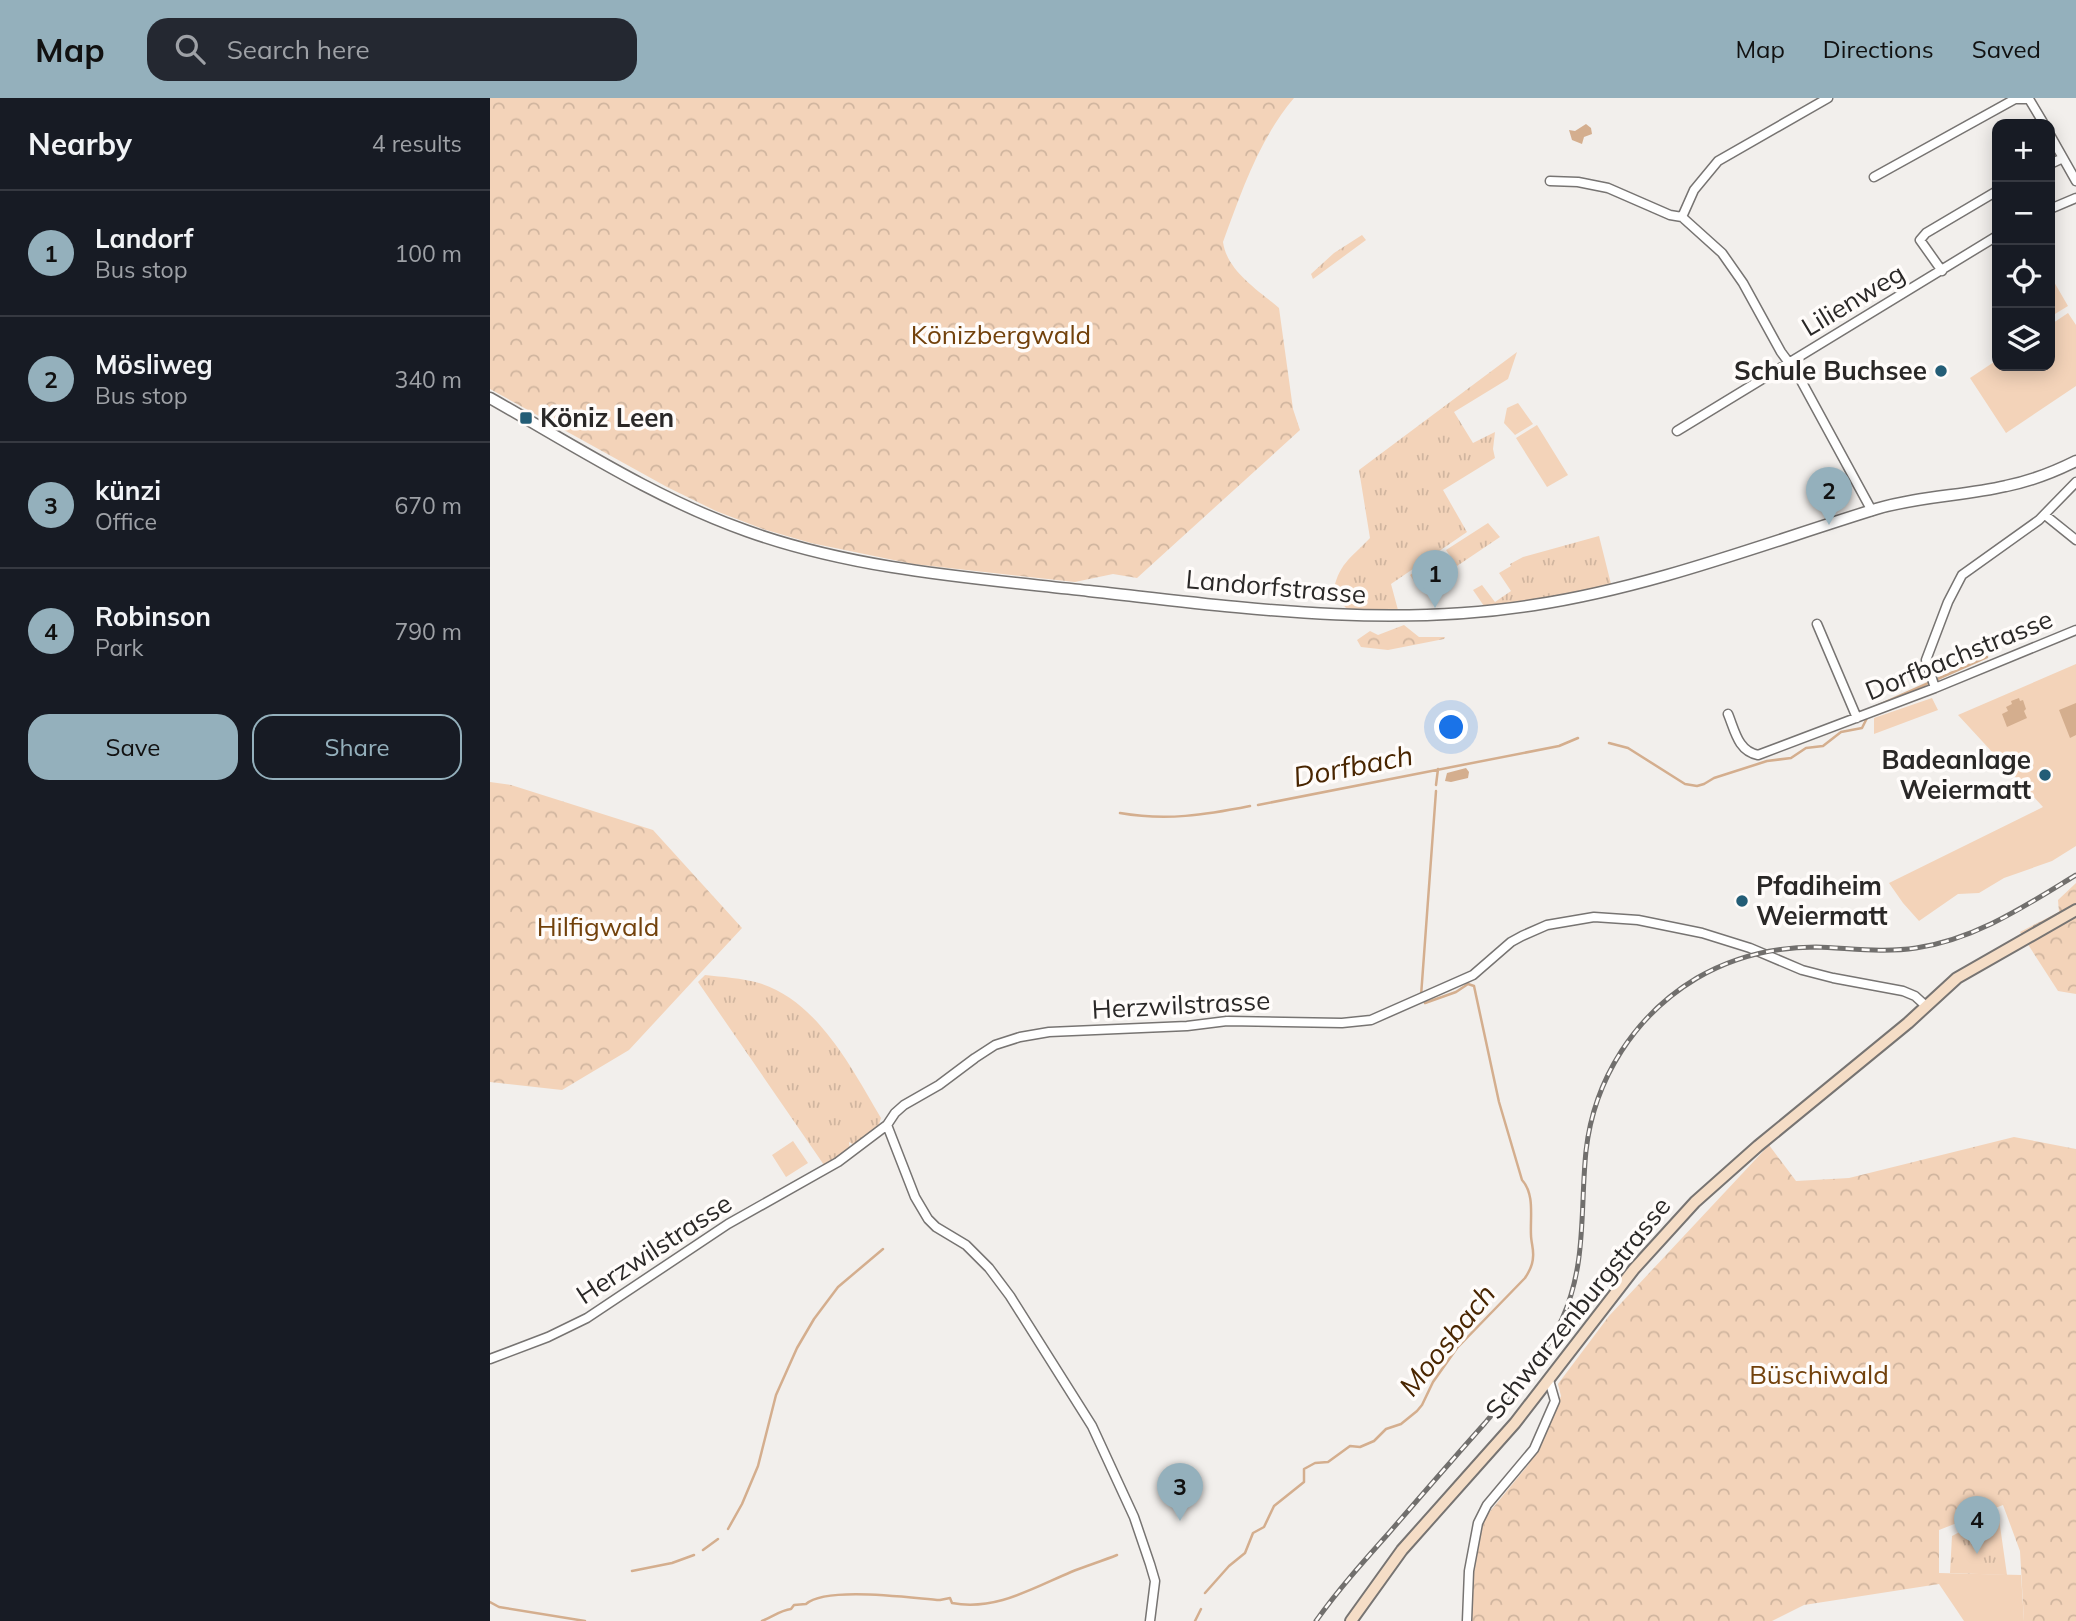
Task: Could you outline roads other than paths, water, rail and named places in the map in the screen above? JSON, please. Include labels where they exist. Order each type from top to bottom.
[{"type":"main road","name":"Schwarzenburgstrasse","points":[[1351,1621],[1402,1550],[1515,1423],[1634,1269],[1695,1202],[1964,973],[2076,910]]},
{"type":"street","points":[[1682,217],[1702,177],[1718,161],[1828,98]]},
{"type":"street","points":[[1874,177],[2015,99],[2029,99],[2041,119]]},
{"type":"street","points":[[2055,144],[2076,181]]},
{"type":"street","points":[[2055,162],[2063,158]]},
{"type":"street","points":[[1550,181],[1578,182],[1608,188],[1670,215],[1682,217],[1713,243],[1732,265],[1798,375],[1872,511]]},
{"type":"street","name":"Lilienweg","points":[[1942,271],[1920,240],[1926,233],[1992,194]]},
{"type":"street","points":[[2055,207],[2076,198]]},
{"type":"street","name":"Lilienweg","points":[[1677,431],[1992,239]]},
{"type":"street","name":"Landorfstrasse","points":[[490,398],[687,506],[748,532],[811,550],[971,578],[1327,614],[1388,617],[1463,613],[1565,600],[1701,566],[1911,500],[2014,485],[2052,472],[2076,460]]},
{"type":"street","points":[[1936,688],[1926,660],[1948,602],[1962,575],[2045,515],[2076,482]]},
{"type":"street","points":[[2045,515],[2076,540]]},
{"type":"street","name":"Dorfbachstrasse","points":[[1817,624],[1857,719]]},
{"type":"street","name":"Dorfbachstrasse","points":[[1728,714],[1742,748],[1749,754],[1758,755],[1936,688],[2076,629]]},
{"type":"street","name":"Herzwilstrasse","points":[[490,1359],[548,1337],[587,1318],[728,1224],[838,1162],[887,1125],[894,1113],[904,1105],[939,1085],[988,1049],[1012,1039],[1049,1032],[1187,1026],[1237,1020],[1342,1023],[1371,1020],[1473,975],[1511,942],[1547,925],[1576,919],[1615,917],[1678,927],[1751,948],[1802,970],[1903,991],[1915,996],[1926,1006]]},
{"type":"street","points":[[887,1125],[915,1197],[928,1219],[966,1245],[989,1268],[1010,1296],[1092,1426],[1134,1517],[1156,1581],[1150,1621]]},
{"type":"street","points":[[1467,1621],[1469,1571],[1478,1523],[1486,1505],[1534,1449],[1555,1401],[1549,1380]]},
{"type":"waterway","name":"Dorfbach","points":[[1870,709],[1987,657]]},
{"type":"waterway","name":"Dorfbach","points":[[1609,743],[1628,748],[1685,784],[1697,786],[1767,761],[1791,758],[1806,748],[1823,746],[1841,732],[1862,728],[1867,718]]},
{"type":"waterway","name":"Dorfbach","points":[[1258,805],[1559,746],[1578,738]]},
{"type":"waterway","name":"Moosbach","points":[[1436,785],[1438,769]]},
{"type":"waterway","name":"Moosbach","points":[[1421,996],[1436,791]]},
{"type":"waterway","name":"Dorfbach","points":[[1120,813],[1153,817],[1185,816],[1250,806]]},
{"type":"waterway","name":"Moosbach","points":[[1205,1593],[1229,1566],[1245,1553],[1253,1533],[1264,1527],[1274,1506],[1304,1482],[1304,1469],[1315,1463],[1328,1462],[1350,1446],[1360,1447],[1374,1441],[1386,1429],[1401,1424],[1417,1411],[1457,1348],[1525,1278],[1532,1266],[1529,1192],[1522,1180],[1499,1102],[1474,986],[1468,984],[1456,992],[1425,1003]]},
{"type":"waterway","points":[[728,1529],[758,1466],[776,1395],[797,1348],[838,1287],[883,1249]]},
{"type":"waterway","points":[[703,1550],[718,1539]]},
{"type":"waterway","points":[[632,1571],[672,1563],[694,1555]]},
{"type":"waterway","points":[[762,1621],[791,1609],[794,1605],[850,1594],[940,1600],[950,1598],[952,1603],[983,1604],[1013,1597],[1117,1555]]},
{"type":"waterway","points":[[490,1602],[499,1607],[585,1621]]},
{"type":"waterway","name":"Moosbach","points":[[1195,1621],[1201,1609]]},
{"type":"railway","points":[[1316,1621],[1351,1576],[1517,1386],[1554,1334],[1570,1298],[1579,1257],[1586,1151],[1598,1099],[1621,1051],[1655,1011],[1697,978],[1725,964],[1769,951],[1800,947],[1904,949],[1938,944],[1999,920],[2076,875]]},
{"type":"place","name":"Schule Buchsee","points":[[1941,371]]},
{"type":"place","name":"Köniz Leen","points":[[526,418]]},
{"type":"place","name":"Mösliweg","points":[[1829,525]]},
{"type":"place","name":"Landorf","points":[[1435,608]]},
{"type":"place","name":"Badeanlage Weiermatt","points":[[2045,775]]},
{"type":"place","name":"Pfadiheim Weiermatt","points":[[1742,901]]},
{"type":"place","name":"künzi","points":[[1180,1521]]},
{"type":"place","name":"Robinson","points":[[1977,1554]]},
{"type":"park label","name":"Könizbergwald","points":[[1001,335]]},
{"type":"park label","name":"Hilfigwald","points":[[598,927]]},
{"type":"park label","name":"Büschiwald","points":[[1819,1375]]}]
